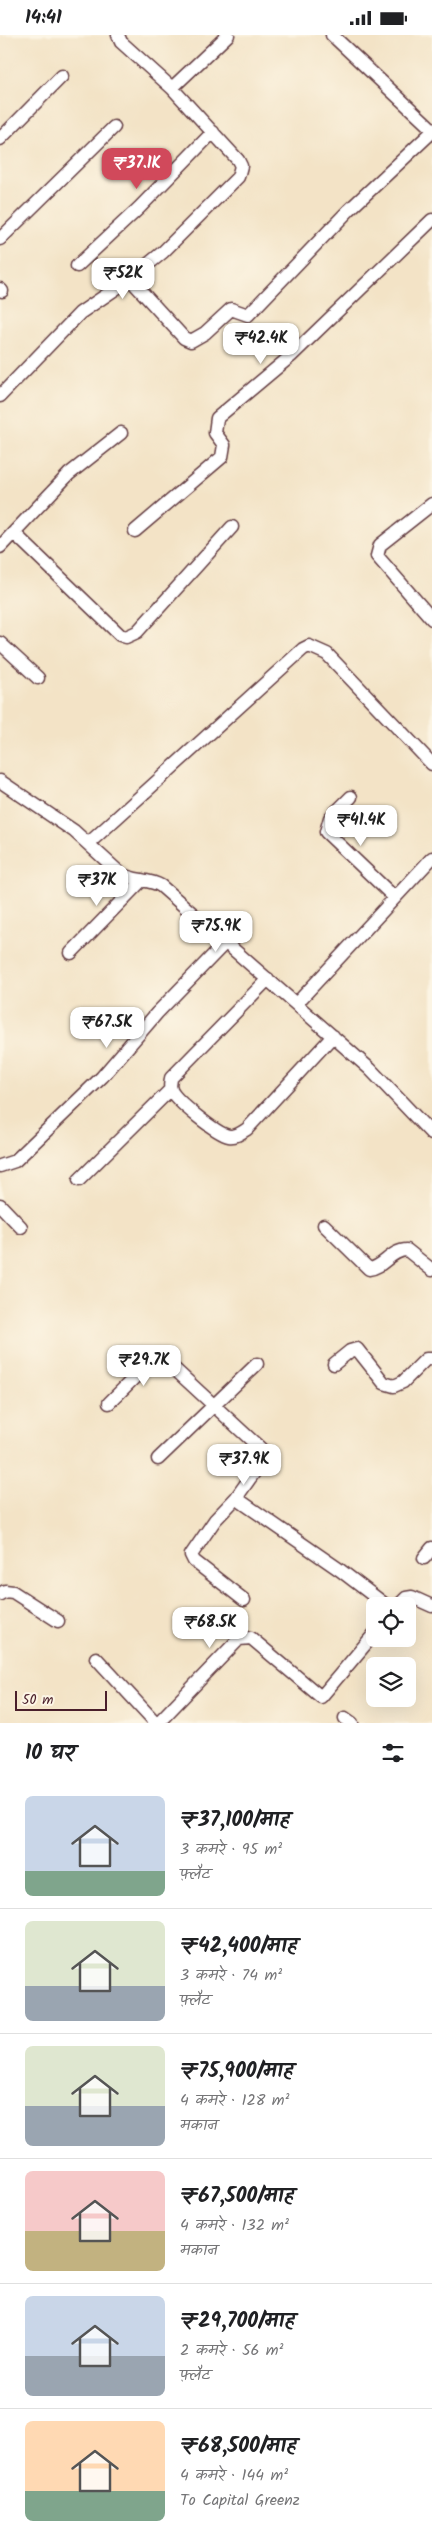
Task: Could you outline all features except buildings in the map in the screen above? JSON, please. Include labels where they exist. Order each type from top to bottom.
[{"type":"street","points":[[0,396],[80,313],[130,279],[181,235],[238,177],[241,166],[238,159],[172,88],[121,42],[118,35]]},
{"type":"street","points":[[172,88],[228,35]]},
{"type":"street","points":[[130,279],[184,338],[191,341],[205,333],[231,309],[248,315],[349,210],[432,130],[332,35]]},
{"type":"street","points":[[0,139],[62,76]]},
{"type":"street","points":[[0,239],[114,127]]},
{"type":"street","points":[[77,266],[139,208],[213,132]]},
{"type":"street","points":[[135,531],[222,457],[224,445],[215,433],[217,418],[285,363],[432,220]]},
{"type":"street","points":[[1,543],[14,533],[69,473],[121,433]]},
{"type":"street","points":[[430,510],[380,545],[377,555],[432,619]]},
{"type":"street","points":[[14,533],[69,588],[120,635],[126,637],[137,632],[232,527]]},
{"type":"street","points":[[0,643],[38,678]]},
{"type":"street","points":[[89,843],[303,649],[309,646],[327,654],[432,764]]},
{"type":"street","points":[[0,781],[89,843],[121,874],[141,881],[155,882],[161,886],[370,1069],[432,1134]]},
{"type":"street","points":[[351,797],[330,818],[326,832],[394,897]]},
{"type":"street","points":[[296,1004],[432,858]]},
{"type":"street","points":[[71,953],[141,881]]},
{"type":"street","points":[[0,1166],[15,1161],[102,1077],[157,1013],[225,943]]},
{"type":"street","points":[[79,1180],[171,1089],[171,1078],[177,1070],[268,979]]},
{"type":"street","points":[[171,1089],[213,1130],[230,1136],[240,1135],[333,1036]]},
{"type":"street","points":[[0,1205],[21,1227]]},
{"type":"street","points":[[324,1225],[369,1269],[375,1268],[398,1251],[406,1250],[432,1270]]},
{"type":"street","points":[[334,1364],[350,1351],[357,1349],[384,1383],[394,1386],[403,1382],[426,1359],[432,1359]]},
{"type":"street","points":[[109,1403],[152,1360],[160,1359],[168,1363],[261,1449],[260,1463],[236,1498],[215,1520],[191,1555],[194,1561],[244,1600]]},
{"type":"street","points":[[158,1459],[258,1364]]},
{"type":"street","points":[[236,1498],[340,1570],[375,1597]]},
{"type":"street","points":[[0,1594],[5,1591],[13,1592],[58,1621]]},
{"type":"street","points":[[416,1599],[432,1606]]},
{"type":"street","points":[[96,1658],[157,1723],[239,1639],[251,1638],[322,1697],[366,1644]]}]
